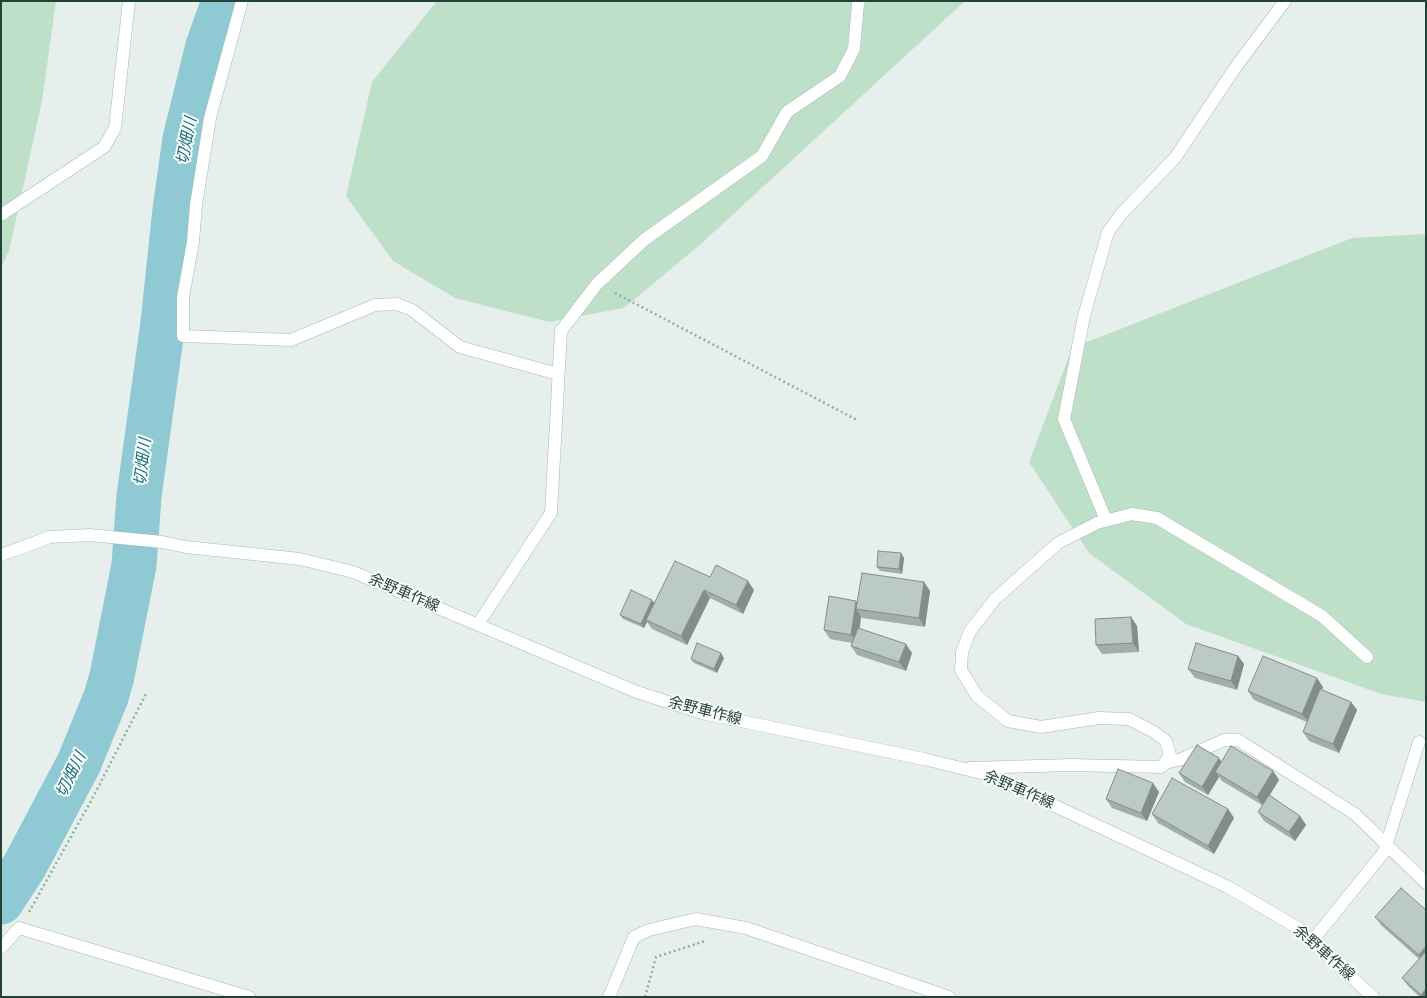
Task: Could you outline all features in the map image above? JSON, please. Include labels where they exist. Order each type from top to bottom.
[{"type":"street","points":[[1,215],[104,147],[115,128],[129,1]]},
{"type":"street","points":[[242,1],[210,118],[196,205],[193,242],[183,297],[182,336],[291,340],[376,306],[397,304],[412,310],[460,347],[558,374]]},
{"type":"street","points":[[478,624],[550,513],[561,331],[597,284],[644,240],[762,156],[787,112],[840,76],[854,49],[859,1]]},
{"type":"street","points":[[1106,520],[1064,419],[1084,316],[1108,232],[1122,213],[1175,158],[1235,68],[1285,1]]},
{"type":"street","points":[[963,769],[1071,765],[1162,767],[1170,755],[1166,741],[1154,732],[1129,720],[1099,718],[1041,727],[1008,721],[976,696],[961,670],[962,652],[970,631],[995,599],[1058,543],[1106,520],[1132,514],[1157,518],[1322,616],[1367,657]]},
{"type":"street","name":"余野車作線","points":[[1,555],[50,537],[90,535],[162,542],[186,547],[300,559],[353,572],[637,692],[702,713],[924,759],[989,775],[1228,887],[1298,928],[1373,997]]},
{"type":"street","points":[[1165,762],[1182,759],[1224,740],[1238,740],[1355,814],[1426,884]]},
{"type":"street","points":[[1312,941],[1384,852],[1419,742]]},
{"type":"street","points":[[609,997],[634,937],[649,930],[696,919],[746,928],[949,997]]},
{"type":"street","points":[[1,948],[20,928],[249,997]]},
{"type":"path","points":[[597,284],[857,420]]},
{"type":"path","points":[[20,928],[91,801],[146,694]]},
{"type":"path","points":[[645,997],[656,957],[708,940]]},
{"type":"green space","points":[[1,1],[56,1],[42,101],[9,251],[1,267]]},
{"type":"green space","points":[[437,1],[965,1],[702,243],[624,308],[549,322],[455,298],[393,261],[346,196],[372,82]]},
{"type":"green space","points":[[1426,234],[1426,702],[1381,694],[1186,624],[1089,553],[1029,462],[1072,348],[1352,238]]},
{"type":"building","points":[[878,551],[901,553],[899,569],[877,567]]},
{"type":"building","points":[[675,561],[710,577],[716,565],[748,581],[736,605],[704,590],[681,636],[646,620]]},
{"type":"building","points":[[862,573],[924,582],[919,618],[856,609]]},
{"type":"building","points":[[631,590],[652,600],[641,624],[620,615]]},
{"type":"building","points":[[829,596],[856,601],[851,635],[824,630]]},
{"type":"building","points":[[1131,617],[1133,643],[1096,645],[1095,619]]},
{"type":"building","points":[[858,628],[906,644],[899,662],[851,646]]},
{"type":"building","points":[[697,643],[721,653],[714,669],[691,659]]},
{"type":"building","points":[[1196,643],[1238,656],[1231,681],[1188,669]]},
{"type":"building","points":[[1263,656],[1317,678],[1302,714],[1248,691]]},
{"type":"building","points":[[1320,689],[1351,702],[1333,744],[1303,732]]},
{"type":"building","points":[[1197,745],[1219,758],[1202,787],[1179,773]]},
{"type":"building","points":[[1231,746],[1273,771],[1257,797],[1215,772]]},
{"type":"building","points":[[1118,769],[1153,783],[1141,813],[1106,799]]},
{"type":"building","points":[[1172,778],[1228,809],[1208,846],[1152,814]]},
{"type":"building","points":[[1269,795],[1300,816],[1289,832],[1258,812]]},
{"type":"building","points":[[1401,888],[1426,910],[1426,946],[1419,955],[1375,917]]},
{"type":"building","points":[[1426,951],[1426,989],[1421,995],[1402,978]]},
{"type":"waterway","name":"切畑川","points":[[1,902],[25,865],[79,763],[106,697],[112,676],[134,565],[139,496],[163,323],[175,210],[185,139],[208,46],[224,1]]}]
